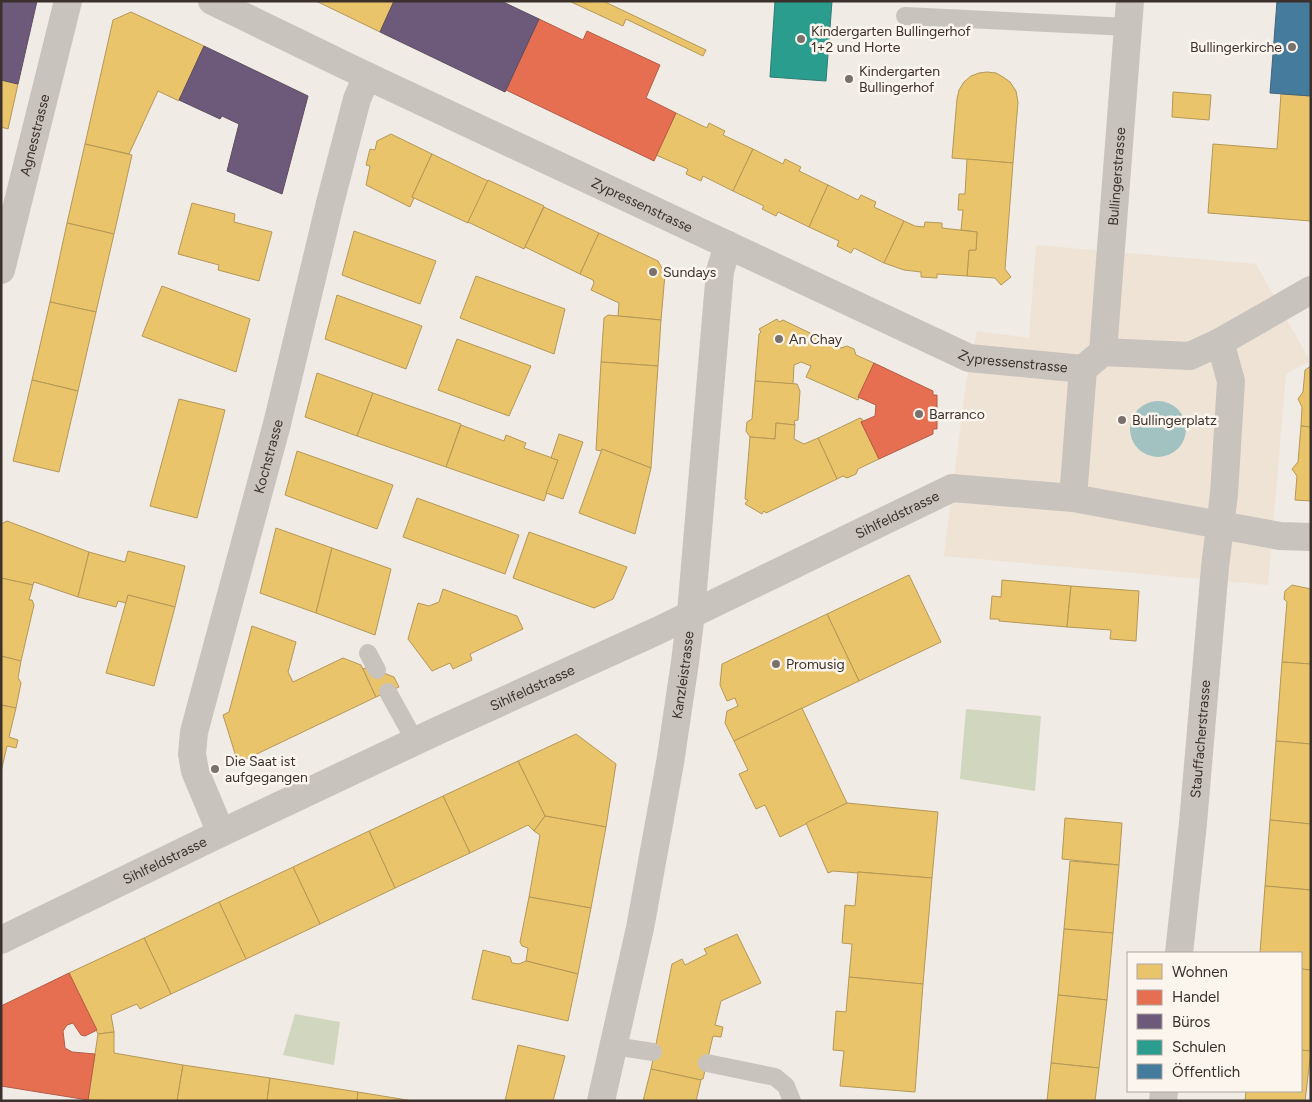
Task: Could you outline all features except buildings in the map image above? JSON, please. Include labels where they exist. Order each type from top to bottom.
[{"type":"street","name":"Agnesstrasse","points":[[1,270],[68,1]]},
{"type":"street","name":"Zypressenstrasse","points":[[212,1],[367,76],[969,358],[1093,360]]},
{"type":"street","name":"Bullingerstrasse","points":[[1093,360],[1129,14]]},
{"type":"street","name":"Kochstrasse","points":[[221,833],[195,771],[192,754],[194,732],[277,424],[357,99],[367,76]]},
{"type":"street","name":"Kanzleistrasse","points":[[601,1101],[640,928],[670,763],[691,613],[720,271],[728,245]]},
{"type":"street","points":[[1301,537],[1280,536],[1220,526],[1073,498],[1093,360],[1190,356],[1220,342],[1311,290]]},
{"type":"street","points":[[1220,342],[1231,381],[1224,494],[1220,526]]},
{"type":"street","name":"Sihlfeldstrasse","points":[[1,940],[415,741],[657,631],[952,488],[1073,498]]},
{"type":"street","name":"Stauffacherstrasse","points":[[1179,952],[1193,823],[1213,584],[1220,526]]},
{"type":"lane","points":[[905,16],[1129,14]]},
{"type":"lane","points":[[368,653],[377,670]]},
{"type":"lane","points":[[388,692],[415,741]]},
{"type":"lane","points":[[614,1046],[653,1052]]},
{"type":"lane","points":[[707,1063],[775,1077],[786,1086],[792,1101]]},
{"type":"green space","points":[[966,709],[1041,716],[1035,791],[960,779]]},
{"type":"green space","points":[[295,1014],[340,1022],[334,1065],[283,1055]]},
{"type":"shaded area","name":"Bullingerplatz","points":[[1036,245],[1256,264],[1310,361],[1286,374],[1268,585],[944,556],[966,383],[977,331],[1029,338]]},
{"type":"water","points":[[1152,401],[1164,401],[1174,405],[1182,413],[1186,429],[1182,445],[1174,453],[1164,457],[1152,457],[1142,453],[1134,445],[1130,435],[1130,423],[1134,413],[1142,405]]},
{"type":"place","name":"Kindergarten Bullingerhof 1+2 und Horte","points":[[801,39]]},
{"type":"place","name":"Bullingerkirche","points":[[1292,47]]},
{"type":"place","name":"Kindergarten Bullingerhof","points":[[849,79]]},
{"type":"place","name":"Sundays","points":[[653,272]]},
{"type":"place","name":"An Chay","points":[[779,339]]},
{"type":"place","name":"Barranco","points":[[919,414]]},
{"type":"place","name":"Bullingerplatz","points":[[1122,420]]},
{"type":"place","name":"Promusig","points":[[776,664]]},
{"type":"place","name":"Die Saat ist aufgegangen","points":[[215,769]]}]
